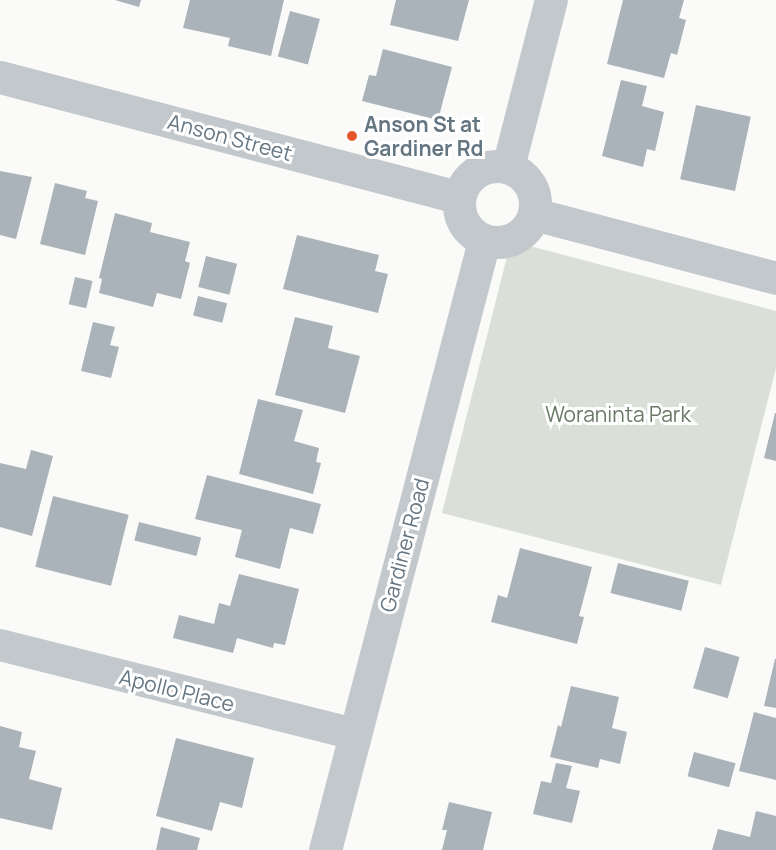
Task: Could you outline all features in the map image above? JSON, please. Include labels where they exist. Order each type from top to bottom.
[{"type":"street","points":[[508,168],[551,0]]},
{"type":"street","name":"Anson Street","points":[[0,77],[459,197]]},
{"type":"street","points":[[491,166],[508,168],[521,175],[530,186],[535,199],[534,214],[527,227],[511,240],[497,243],[484,241],[473,235],[464,225],[459,197],[466,181],[478,171],[491,166]]},
{"type":"street","points":[[534,214],[776,278]]},
{"type":"street","name":"Gardiner Road","points":[[325,850],[484,241]]},
{"type":"street","name":"Apollo Place","points":[[0,645],[355,734]]},
{"type":"green space","name":"Woraninta Park","points":[[511,241],[776,311],[776,368],[721,585],[442,513]]},
{"type":"building","points":[[115,0],[141,0],[139,7]]},
{"type":"building","points":[[190,0],[284,0],[271,56],[228,46],[230,38],[183,28]]},
{"type":"building","points":[[396,0],[469,0],[458,41],[390,25]]},
{"type":"building","points":[[623,0],[684,0],[679,18],[686,20],[677,55],[671,53],[664,78],[607,64]]},
{"type":"building","points":[[290,11],[320,19],[308,64],[278,56]]},
{"type":"building","points":[[383,49],[452,67],[438,120],[362,101],[369,75],[376,76]]},
{"type":"building","points":[[621,80],[647,86],[642,106],[664,112],[655,151],[647,149],[643,167],[602,156]]},
{"type":"building","points":[[696,105],[751,117],[735,191],[680,179]]},
{"type":"building","points":[[0,171],[32,177],[16,239],[0,235]]},
{"type":"building","points":[[55,183],[87,191],[85,198],[98,201],[85,255],[40,244]]},
{"type":"building","points":[[115,213],[152,223],[150,232],[190,242],[185,261],[190,263],[181,299],[157,293],[153,307],[99,293],[102,279],[99,278]]},
{"type":"building","points":[[297,235],[379,255],[375,271],[388,274],[378,313],[283,289]]},
{"type":"building","points":[[206,256],[237,264],[229,295],[198,287]]},
{"type":"building","points":[[75,277],[93,281],[86,308],[69,304]]},
{"type":"building","points":[[198,296],[227,303],[222,323],[193,315]]},
{"type":"building","points":[[295,317],[333,326],[328,348],[360,356],[345,413],[275,395]]},
{"type":"building","points":[[93,322],[115,327],[110,345],[119,347],[111,378],[81,371]]},
{"type":"building","points":[[258,399],[303,410],[294,441],[319,448],[316,462],[321,463],[313,494],[239,474]]},
{"type":"building","points":[[776,413],[776,461],[764,458]]},
{"type":"building","points":[[31,450],[53,456],[32,536],[0,527],[0,463],[26,469]]},
{"type":"building","points":[[207,475],[321,504],[313,534],[290,528],[280,569],[235,557],[242,530],[195,519]]},
{"type":"building","points":[[53,496],[129,515],[111,586],[35,567]]},
{"type":"building","points":[[139,522],[201,537],[197,556],[134,540]]},
{"type":"building","points":[[520,548],[592,567],[579,616],[584,617],[577,644],[491,622],[498,595],[507,598]]},
{"type":"building","points":[[618,563],[689,581],[681,611],[611,593]]},
{"type":"building","points":[[239,574],[299,589],[285,645],[274,643],[273,648],[237,638],[233,653],[173,638],[179,615],[214,624],[219,603],[230,606]]},
{"type":"building","points":[[705,647],[740,657],[728,698],[693,688]]},
{"type":"building","points":[[776,659],[776,708],[764,706]]},
{"type":"building","points":[[571,686],[619,697],[612,728],[627,732],[620,764],[600,759],[598,768],[550,757],[558,725],[561,727]]},
{"type":"building","points":[[754,712],[776,718],[776,780],[739,771]]},
{"type":"building","points":[[0,726],[22,732],[19,747],[36,751],[29,779],[62,788],[52,830],[0,818]]},
{"type":"building","points":[[176,738],[254,758],[242,808],[220,802],[212,831],[156,816]]},
{"type":"building","points":[[694,752],[736,763],[729,787],[688,776]]},
{"type":"building","points":[[556,763],[572,766],[566,788],[580,791],[572,823],[533,814],[541,781],[551,783]]},
{"type":"building","points":[[449,802],[492,812],[483,850],[442,850],[447,830],[442,830]]},
{"type":"building","points":[[756,811],[776,816],[776,850],[712,850],[718,829],[750,837]]},
{"type":"building","points":[[161,827],[200,838],[197,850],[156,850]]},
{"type":"place","name":"Anson St at Gardiner Rd","points":[[352,136]]}]
